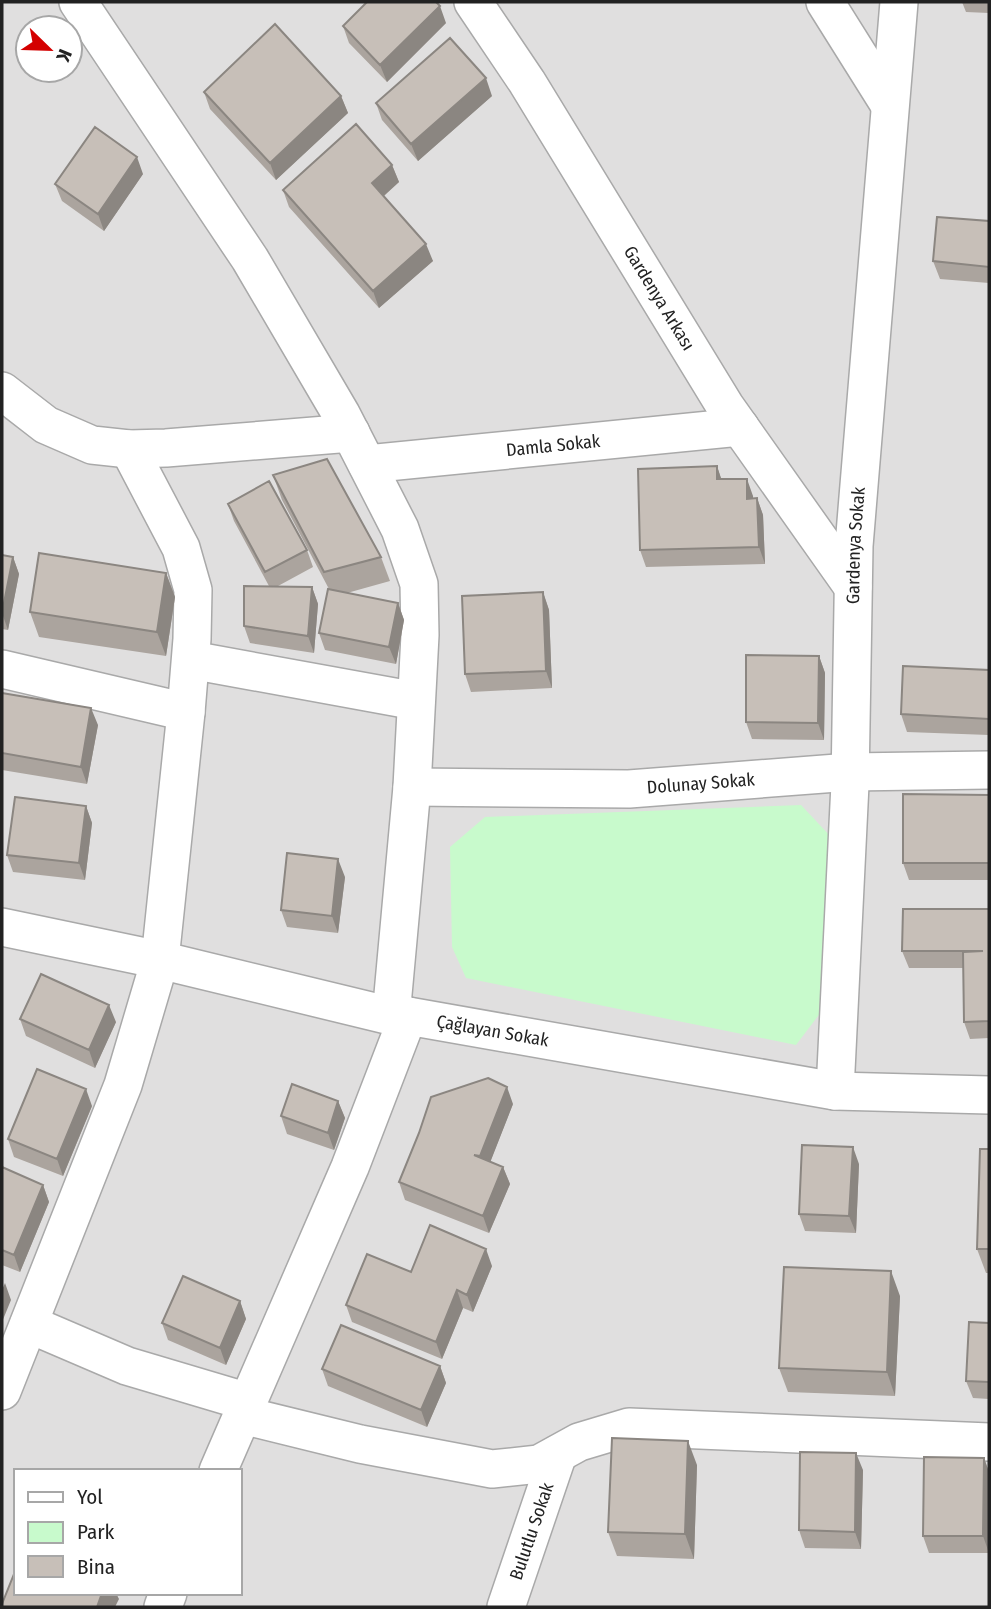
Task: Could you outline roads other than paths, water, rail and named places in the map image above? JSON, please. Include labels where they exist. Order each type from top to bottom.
[{"type":"street","points":[[78,2],[250,259],[359,449],[400,529],[419,584],[420,635],[399,1016],[350,1167],[219,1469]]},
{"type":"street","name":"Gardenya Arkası","points":[[473,2],[527,82],[725,406],[853,587]]},
{"type":"street","points":[[825,2],[889,104]]},
{"type":"street","name":"Gardenya Sokak","points":[[835,1091],[850,772],[854,546],[899,2]]},
{"type":"street","name":"Damla Sokak","points":[[2,391],[46,425],[92,445],[129,449],[359,449],[740,427]]},
{"type":"street","points":[[2,1391],[123,1085],[160,960],[191,660],[193,590],[181,548],[129,449]]},
{"type":"street","points":[[191,660],[416,701]]},
{"type":"street","points":[[2,669],[186,712]]},
{"type":"street","name":"Dolunay Sokak","points":[[412,787],[629,789],[850,772],[989,770]]},
{"type":"street","name":"Çağlayan Sokak","points":[[2,928],[160,960],[399,1016],[835,1091],[989,1096]]},
{"type":"street","points":[[29,1324],[127,1366],[245,1409],[360,1444],[492,1469],[539,1464],[579,1441],[629,1427],[989,1441]]},
{"type":"street","name":"Bulutlu Sokak","points":[[506,1607],[558,1454]]}]
